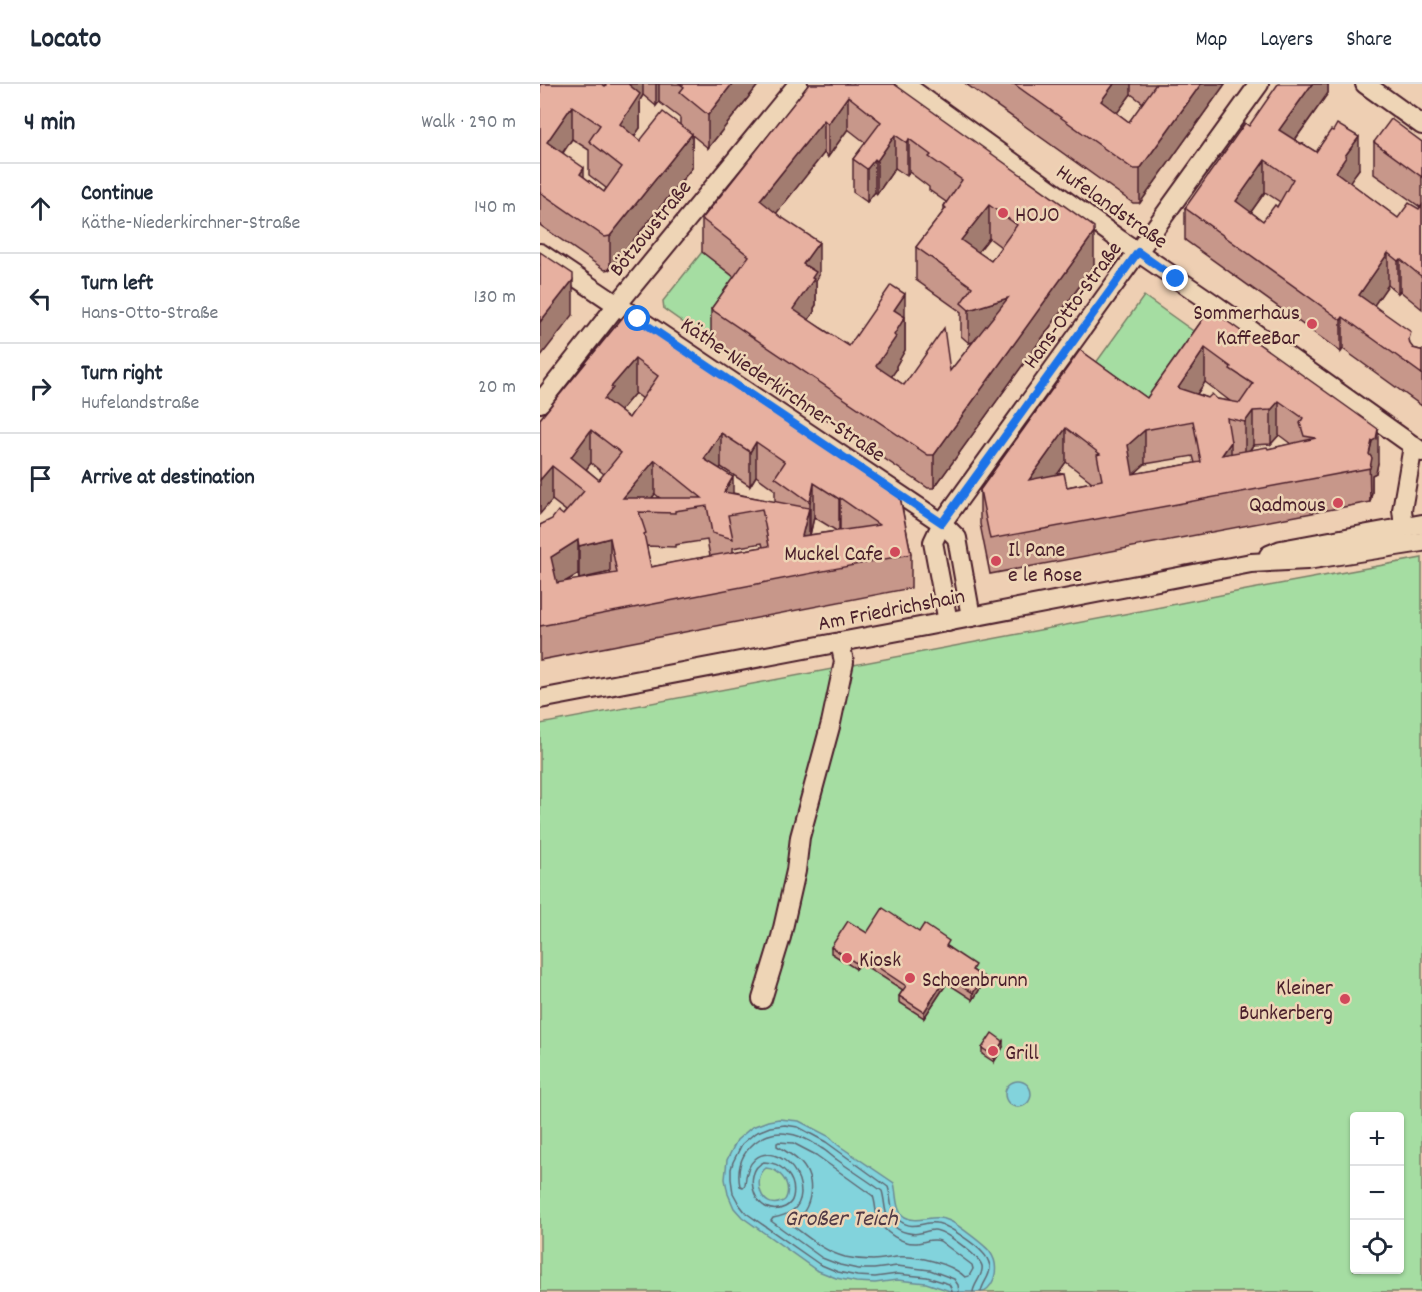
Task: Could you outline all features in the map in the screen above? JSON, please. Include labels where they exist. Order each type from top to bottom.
[{"type":"street","name":"Bötzowstraße","points":[[540,403],[798,84]]},
{"type":"street","name":"Hufelandstraße","points":[[904,84],[1418,449],[1402,510],[1413,526]]},
{"type":"street","name":"Hans-Otto-Straße","points":[[942,523],[1258,84]]},
{"type":"street","points":[[1365,84],[1422,125]]},
{"type":"street","name":"Käthe-Niederkirchner-Straße","points":[[540,253],[942,523],[957,538],[971,617]]},
{"type":"street","points":[[942,523],[933,542],[948,622]]},
{"type":"street","name":"Am Friedrichshain","points":[[1251,562],[1281,550],[1413,526]]},
{"type":"street","name":"Am Friedrichshain","points":[[540,699],[1251,562],[1307,560],[1422,542]]},
{"type":"street","points":[[762,999],[781,937],[801,837],[831,723],[844,662],[840,642]]},
{"type":"green space","points":[[702,252],[749,289],[711,342],[664,309],[663,301]]},
{"type":"green space","points":[[1144,296],[1210,343],[1147,432],[1080,385]]},
{"type":"green space","points":[[1422,558],[1422,1292],[540,1292],[540,724]]},
{"type":"water","points":[[1018,1081],[1027,1085],[1031,1094],[1027,1103],[1018,1107],[1009,1103],[1005,1094],[1009,1085]]},
{"type":"water","name":"Großer Teich","points":[[779,1119],[799,1121],[830,1137],[838,1145],[894,1183],[899,1211],[905,1217],[916,1220],[944,1219],[965,1231],[993,1257],[995,1273],[991,1284],[983,1292],[953,1292],[926,1283],[897,1280],[875,1283],[856,1282],[836,1278],[816,1270],[742,1217],[734,1208],[728,1194],[725,1179],[727,1160],[737,1140],[752,1127]],"holes":[[[766,1168],[779,1174],[787,1185],[787,1196],[781,1202],[774,1204],[764,1198],[759,1186],[762,1173]]]},
{"type":"building","points":[[540,84],[602,84],[605,86],[607,84],[628,84],[640,94],[620,124],[640,141],[663,112],[692,134],[610,236],[605,237],[540,192]],"holes":[[[572,106],[600,125],[589,141],[622,167],[604,192],[580,174],[584,168],[547,142]]]},
{"type":"building","points":[[680,84],[732,84],[708,115],[680,92],[684,87]]},
{"type":"building","points":[[809,84],[894,84],[1094,227],[1094,233],[934,455],[928,455],[711,309],[749,256],[702,219]],"holes":[[[848,96],[881,122],[853,159],[867,169],[875,159],[877,161],[895,135],[907,143],[909,139],[931,155],[929,157],[962,180],[944,206],[946,208],[916,247],[972,287],[961,303],[969,310],[1008,298],[950,371],[944,328],[904,385],[876,366],[896,337],[894,335],[905,317],[894,310],[905,294],[891,285],[849,346],[821,328],[793,309],[814,279],[812,278],[816,272],[803,264],[819,242],[760,200],[824,120],[828,124]],[[989,205],[1017,225],[991,261],[961,240]]]},
{"type":"building","points":[[1014,84],[1114,84],[1101,101],[1129,122],[1156,84],[1201,84],[1140,169],[1133,169]]},
{"type":"building","points":[[1278,84],[1312,84],[1279,130],[1316,152],[1337,124],[1359,137],[1336,172],[1398,218],[1409,203],[1419,209],[1422,205],[1422,277],[1400,259],[1398,261],[1388,253],[1359,295],[1411,332],[1410,344],[1413,348],[1422,350],[1422,374],[1343,317],[1341,320],[1185,208],[1245,123],[1249,126]],"holes":[[[1265,160],[1293,179],[1277,207],[1275,205],[1263,221],[1236,201]]]},
{"type":"building","points":[[1391,119],[1422,142],[1422,177],[1374,142]]},
{"type":"building","points":[[540,252],[573,274],[573,280],[540,322]]},
{"type":"building","points":[[1210,309],[1378,429],[1369,454],[1372,458],[1370,468],[990,539],[980,490],[1080,350],[1147,398]],"holes":[[[1205,348],[1253,384],[1240,403],[1217,399],[1212,394],[1208,398],[1178,388]],[[1279,401],[1303,418],[1300,423],[1304,436],[1316,438],[1268,449],[1267,447],[1222,455],[1231,442],[1227,418],[1245,422],[1253,411],[1271,410]],[[1193,421],[1201,462],[1133,474],[1128,445],[1145,430]],[[1066,428],[1100,454],[1097,455],[1102,480],[1067,487],[1064,473],[1029,480]]]},
{"type":"building","points":[[627,312],[900,497],[911,554],[540,626],[540,525],[552,519],[558,511],[563,515],[584,491],[552,466],[540,480],[540,419]],"holes":[[[635,359],[658,376],[629,418],[604,399],[613,388],[611,387]],[[591,430],[621,453],[599,480],[571,457]],[[721,433],[750,452],[756,442],[785,462],[775,477],[810,502],[814,483],[879,525],[802,536],[809,508],[724,492],[733,477],[704,459]],[[655,460],[702,498],[623,498]],[[707,506],[712,533],[733,539],[728,515],[762,509],[769,546],[651,567],[644,534],[646,533],[639,512],[675,513],[675,511]],[[610,538],[617,573],[557,583],[551,557],[578,540],[579,546]]]},
{"type":"building","points":[[883,908],[919,932],[924,924],[949,941],[946,946],[975,965],[972,970],[983,977],[973,993],[947,976],[924,1012],[899,996],[906,986],[861,956],[856,963],[831,947],[848,921],[867,933]]},
{"type":"building","points":[[992,1033],[1003,1041],[994,1056],[982,1048]]},
{"type":"place","name":"HOJO","points":[[1003,213]]},
{"type":"place","name":"Sommerhaus KaffeeBar","points":[[1312,324]]},
{"type":"place","name":"Qadmous","points":[[1338,503]]},
{"type":"place","name":"Muckel Cafe","points":[[895,552]]},
{"type":"place","name":"Il Pane e le Rose","points":[[996,561]]},
{"type":"place","name":"Kiosk","points":[[847,958]]},
{"type":"place","name":"Schoenbrunn","points":[[910,978]]},
{"type":"place","name":"Kleiner Bunkerberg","points":[[1345,999]]},
{"type":"place","name":"Grill","points":[[993,1051]]},
{"type":"route","points":[[638,319],[942,523],[1138,252],[1176,279]]}]
